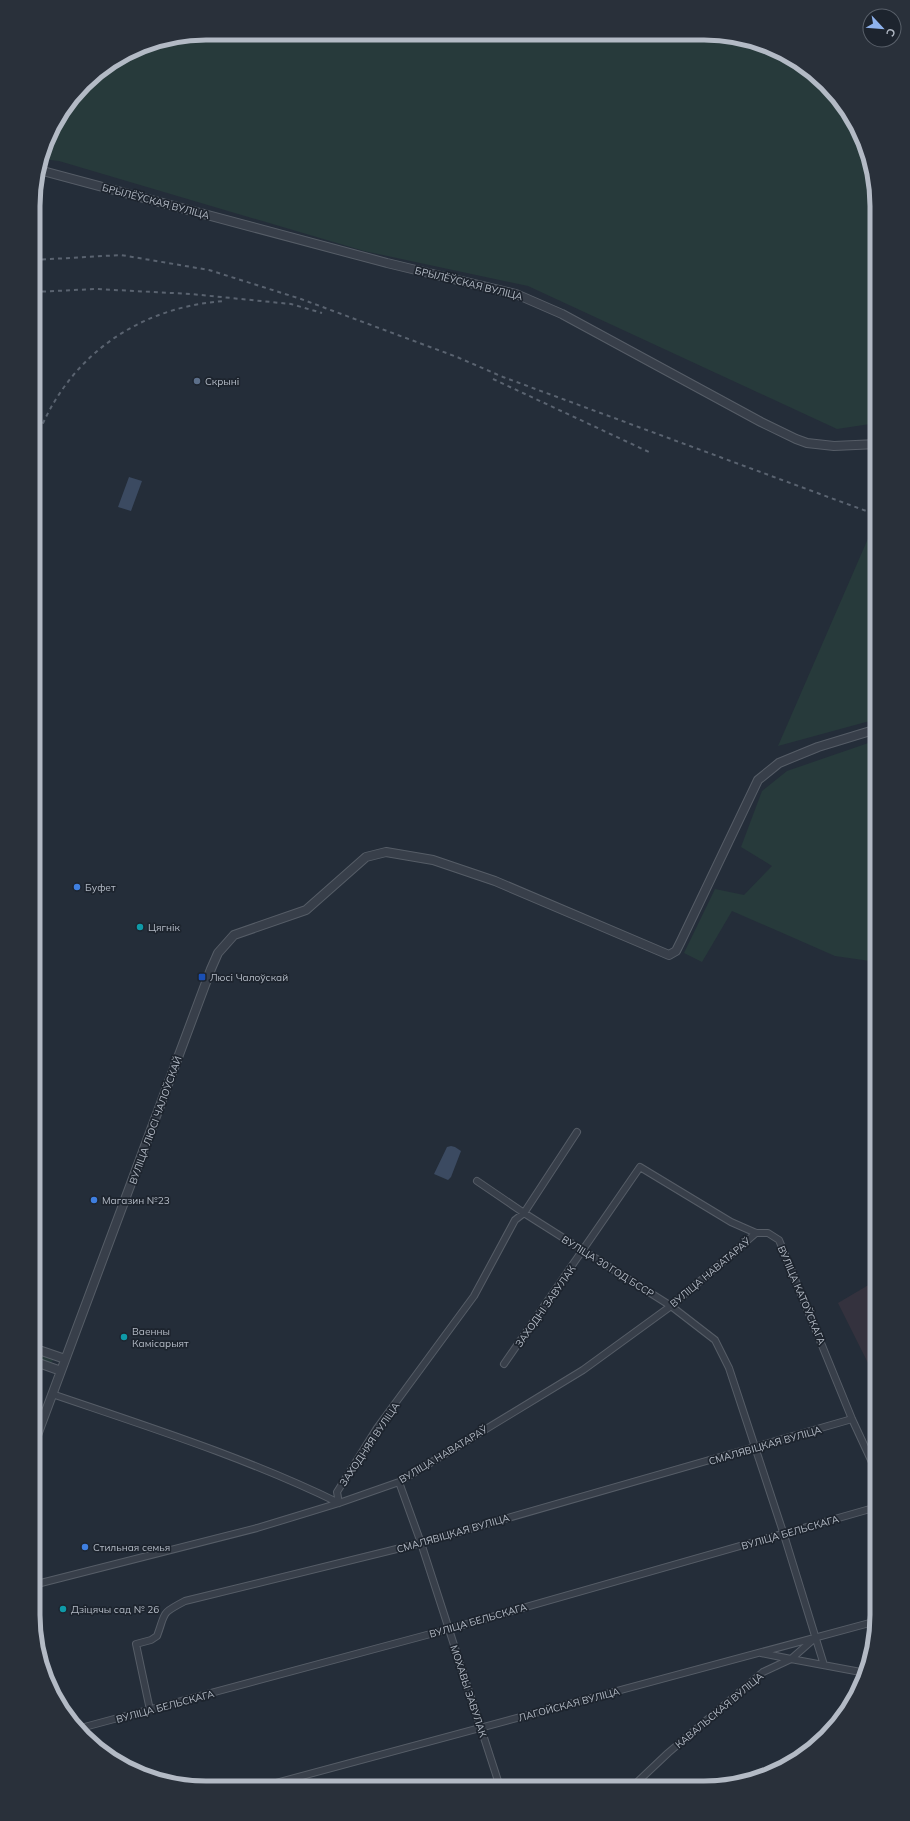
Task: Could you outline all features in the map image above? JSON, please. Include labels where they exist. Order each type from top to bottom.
[{"type":"street","name":"БРЫЛЁЎСКАЯ ВУЛІЦА","points":[[44,171],[387,263],[516,294],[562,314],[761,422],[796,439],[807,443],[834,446],[870,444]]},
{"type":"street","name":"ВУЛІЦА ЛЮСІ ЧАЛОЎСКАЙ","points":[[40,1427],[210,969],[218,953],[234,935],[306,910],[366,856],[386,852],[433,860],[495,881],[669,955],[676,950],[681,941],[758,780],[780,762],[818,747],[870,731]]},
{"type":"street","name":"ЗАХОДНЯЯ ВУЛІЦА","points":[[339,1503],[337,1492],[377,1428],[474,1296],[515,1220],[524,1213],[577,1132]]},
{"type":"street","name":"ВУЛІЦА КАТОЎСКАГА","points":[[640,1167],[731,1222],[756,1233],[768,1233],[779,1240],[852,1419],[870,1458]]},
{"type":"street","name":"ЗАХОДНІ ЗАВУЛАК","points":[[504,1364],[640,1167]]},
{"type":"street","name":"ВУЛІЦА 30 ГОД БССР","points":[[477,1181],[524,1213],[671,1306],[715,1340],[729,1368],[754,1448],[784,1535],[824,1665]]},
{"type":"street","name":"ВУЛІЦА НАВАТАРАЎ","points":[[40,1583],[257,1528],[339,1503],[400,1482],[583,1370],[671,1306],[756,1233]]},
{"type":"street","points":[[40,1350],[65,1359]]},
{"type":"street","points":[[40,1363],[61,1370]]},
{"type":"street","points":[[52,1394],[280,1475],[339,1503]]},
{"type":"street","name":"СМАЛЯВІЦКАЯ ВУЛІЦА","points":[[150,1710],[136,1644],[151,1640],[157,1636],[162,1616],[172,1608],[185,1601],[421,1543],[852,1419]]},
{"type":"street","name":"МОХАВЫ ЗАВУЛАК","points":[[400,1482],[498,1781]]},
{"type":"street","name":"ВУЛІЦА БЕЛЬСКАГА","points":[[83,1726],[150,1710],[449,1629],[784,1535],[870,1509]]},
{"type":"street","name":"ЛАГОЙСКАЯ ВУЛІЦА","points":[[284,1781],[870,1623]]},
{"type":"street","name":"КАВАЛЬСКАЯ ВУЛІЦА","points":[[638,1781],[668,1753],[763,1672],[792,1659],[816,1637]]},
{"type":"street","points":[[758,1653],[860,1672]]},
{"type":"shaded area","points":[[715,40],[736,43],[757,49],[787,62],[805,74],[829,97],[848,123],[861,153],[867,174],[870,195],[870,424],[837,429],[528,286],[364,251],[59,161],[47,160],[57,133],[74,105],[97,81],[123,62],[133,57],[153,49],[184,41]]},
{"type":"shaded area","points":[[870,534],[870,721],[778,746]]},
{"type":"shaded area","points":[[870,742],[870,961],[835,956],[732,911],[702,962],[684,953],[715,889],[744,895],[772,866],[741,847],[762,791],[787,771]]},
{"type":"shaded area","points":[[870,1284],[870,1367],[838,1303]]},
{"type":"shaded area","points":[[40,1355],[54,1359],[51,1363],[40,1359]]},
{"type":"water","points":[[129,477],[142,481],[131,511],[118,507]]},
{"type":"water","points":[[451,1146],[461,1151],[451,1177],[448,1180],[434,1174],[447,1147]]},
{"type":"railway","points":[[40,260],[121,255],[209,270],[301,299],[457,357],[503,377],[870,512]]},
{"type":"railway","points":[[40,292],[96,289],[191,294],[291,304],[322,313]]},
{"type":"railway","points":[[40,432],[47,415],[63,388],[83,364],[107,344],[133,327],[161,314],[192,305],[225,301]]},
{"type":"railway","points":[[493,379],[651,453]]},
{"type":"place","name":"Скрыні","points":[[197,381]]},
{"type":"place","name":"Буфет","points":[[77,887]]},
{"type":"place","name":"Цягнік","points":[[140,927]]},
{"type":"place","name":"Люсі Чалоўскай","points":[[202,977]]},
{"type":"place","name":"Магазин №23","points":[[94,1200]]},
{"type":"place","name":"Ваенны Камісарыят","points":[[124,1337]]},
{"type":"place","name":"Стильная семья","points":[[85,1547]]},
{"type":"place","name":"Дзіцячы сад № 26","points":[[63,1609]]}]
